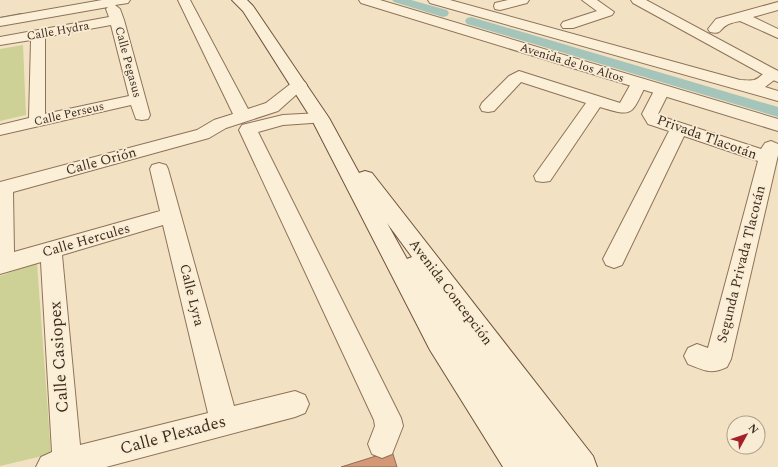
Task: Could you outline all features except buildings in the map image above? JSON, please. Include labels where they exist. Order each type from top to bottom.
[{"type":"main road","name":"Avenida de los Altos","points":[[366,0],[778,125]]},
{"type":"main road","name":"Avenida de los Altos","points":[[435,0],[778,96]]},
{"type":"main road","name":"Avenida Concepción","points":[[246,3],[320,118],[439,342],[521,467]]},
{"type":"main road","points":[[450,25],[467,9]]},
{"type":"main road","points":[[735,85],[758,84],[775,76]]},
{"type":"main road","name":"Avenida Concepción","points":[[320,118],[582,467]]},
{"type":"main road","name":"Avenida Concepción","points":[[352,176],[445,314],[552,467]]},
{"type":"street","points":[[184,0],[246,123],[386,418],[389,426],[382,444]]},
{"type":"street","points":[[500,6],[523,0]]},
{"type":"street","points":[[568,25],[607,12],[588,0]]},
{"type":"street","points":[[637,0],[775,76]]},
{"type":"street","points":[[715,29],[721,22],[778,6]]},
{"type":"street","points":[[0,22],[118,10]]},
{"type":"street","name":"Calle Hydra","points":[[0,41],[38,34],[118,10]]},
{"type":"street","name":"Calle Pegasus","points":[[118,10],[142,115]]},
{"type":"street","points":[[742,17],[778,34]]},
{"type":"street","points":[[37,122],[38,34]]},
{"type":"street","points":[[488,107],[514,79],[519,76],[595,102],[623,109],[626,107],[639,84]]},
{"type":"street","name":"Calle Orión","points":[[1,189],[203,134],[212,136],[225,135],[272,107],[299,85]]},
{"type":"street","name":"Privada Tlacotán","points":[[662,90],[650,116],[658,121],[769,153]]},
{"type":"street","name":"Calle Perseus","points":[[0,130],[137,98]]},
{"type":"street","points":[[543,176],[595,102]]},
{"type":"street","name":"Calle Orión","points":[[246,123],[320,118]]},
{"type":"street","points":[[614,259],[679,128]]},
{"type":"street","name":"Segunda Privada Tlacotán","points":[[696,356],[715,361],[718,359],[769,153]]},
{"type":"street","name":"Calle Lyra","points":[[159,169],[224,422]]},
{"type":"street","points":[[1,189],[1,265]]},
{"type":"street","name":"Calle Hercules","points":[[1,265],[171,215]]},
{"type":"street","name":"Calle Casiopex","points":[[51,250],[59,465]]},
{"type":"street","name":"Calle Plexades","points":[[59,465],[296,404]]},
{"type":"green space","points":[[23,45],[26,115],[0,121],[0,49]]},
{"type":"green space","points":[[37,263],[51,454],[0,466],[0,276]]},
{"type":"waterway","points":[[398,0],[443,13]]},
{"type":"waterway","points":[[0,18],[21,14]]},
{"type":"waterway","points":[[471,21],[778,112]]}]
